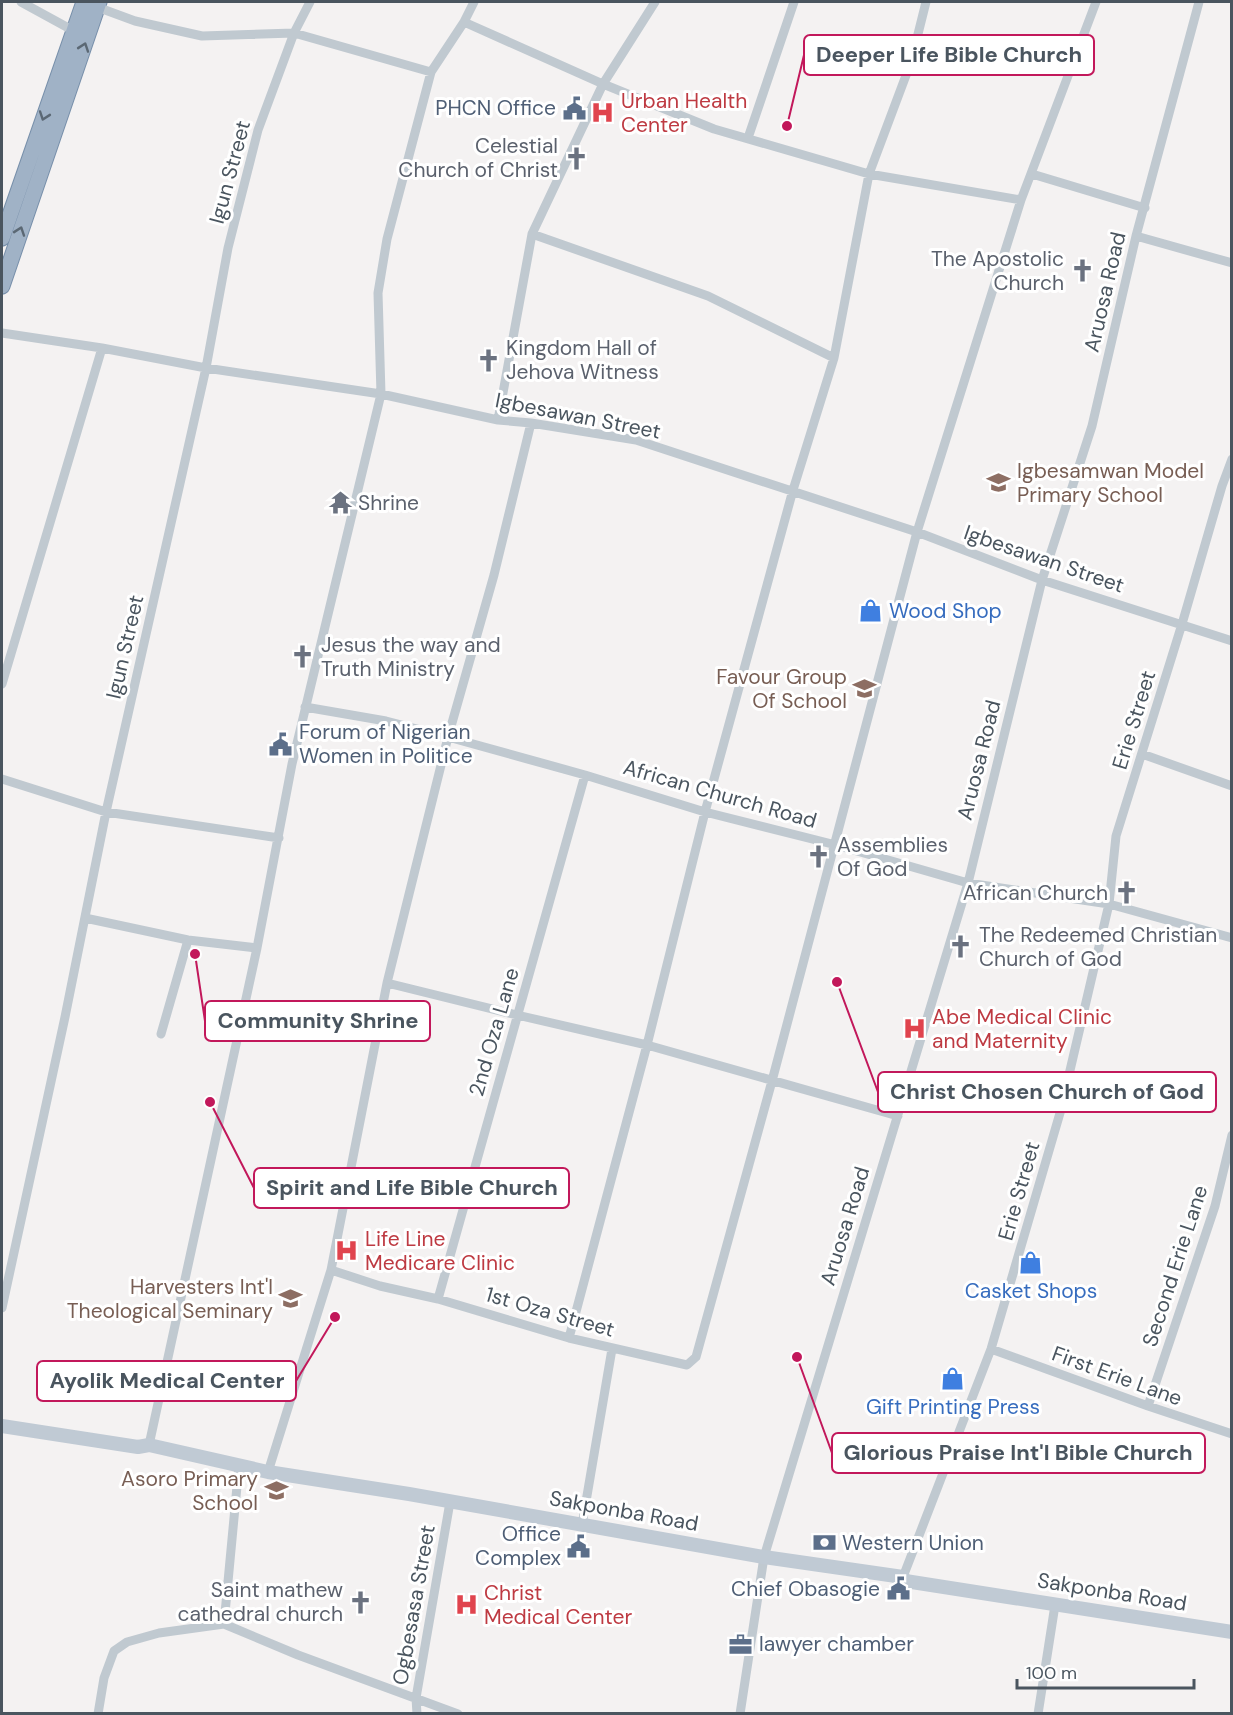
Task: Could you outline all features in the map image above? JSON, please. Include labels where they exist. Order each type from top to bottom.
[{"type":"highway","points":[[2,238],[74,31],[93,3]]},
{"type":"highway","points":[[2,286],[93,3]]},
{"type":"main road","name":"Sakponba Road","points":[[2,1426],[138,1447],[149,1445],[268,1472],[764,1557],[903,1577]]},
{"type":"main road","name":"Sakponba Road","points":[[903,1577],[899,1580],[1232,1632]]},
{"type":"street","points":[[21,2],[74,31]]},
{"type":"street","name":"Igun Street","points":[[2,1308],[65,1017],[106,812],[206,368],[228,248],[255,141],[294,33],[310,2]]},
{"type":"street","points":[[149,1445],[257,948],[305,707],[381,394],[378,292],[387,239],[431,72],[464,22],[474,2]]},
{"type":"street","points":[[498,420],[532,234],[603,84],[655,2]]},
{"type":"street","points":[[748,138],[794,2]]},
{"type":"street","points":[[569,1338],[705,812],[793,490],[834,358],[869,174],[911,62],[926,2]]},
{"type":"street","points":[[772,1081],[917,532],[1021,200],[1096,2]]},
{"type":"street","name":"Aruosa Road","points":[[740,1713],[764,1557],[968,883],[1042,580],[1092,426],[1136,236],[1198,2]]},
{"type":"street","points":[[93,3],[135,21],[202,36],[294,33],[431,72]]},
{"type":"street","points":[[464,22],[603,84],[714,129],[869,174],[1021,200]]},
{"type":"street","points":[[1032,174],[1145,208]]},
{"type":"street","points":[[532,234],[708,296],[834,358]]},
{"type":"street","points":[[1136,236],[1232,263]]},
{"type":"street","name":"Igbesawan Street","points":[[2,333],[102,348],[206,368],[381,394],[498,420],[636,440],[917,532],[1042,580],[1232,641]]},
{"type":"street","points":[[2,684],[102,348]]},
{"type":"street","points":[[268,1472],[331,1270],[387,983],[448,737],[494,575],[531,423]]},
{"type":"street","name":"Erie Street","points":[[903,1577],[991,1349],[1060,1113],[1109,904],[1116,836],[1232,459]]},
{"type":"street","points":[[1222,486],[1232,490]]},
{"type":"street","name":"African Church Road","points":[[305,707],[386,721],[448,737],[585,775],[705,812],[836,845],[968,883],[1109,904],[1232,938]]},
{"type":"street","points":[[1142,754],[1232,786]]},
{"type":"street","name":"2nd Oza Lane","points":[[438,1299],[585,775]]},
{"type":"street","points":[[2,779],[106,812],[279,838]]},
{"type":"street","points":[[85,918],[188,940],[257,948]]},
{"type":"street","points":[[161,1034],[188,940]]},
{"type":"street","points":[[387,983],[646,1045],[898,1116]]},
{"type":"street","name":"1st Oza Street","points":[[331,1270],[380,1286],[438,1299],[569,1338],[687,1365],[696,1357],[772,1081]]},
{"type":"street","name":"Second Erie Lane","points":[[1148,1406],[1215,1206],[1232,1135]]},
{"type":"street","points":[[582,1525],[612,1349]]},
{"type":"street","name":"First Erie Lane","points":[[991,1349],[1232,1434]]},
{"type":"street","points":[[224,1624],[239,1465]]},
{"type":"street","name":"Ogbesasa Street","points":[[417,1713],[416,1698],[450,1502]]},
{"type":"street","points":[[1038,1713],[1055,1605]]},
{"type":"street","points":[[98,1713],[104,1678],[114,1651],[128,1642],[159,1633],[224,1624],[298,1655],[458,1713]]},
{"type":"place","name":"PHCN Office","points":[[574,108]]},
{"type":"place","name":"Urban Health Center","points":[[603,113]]},
{"type":"place","name":"Deeper Life Bible Church","points":[[787,126]]},
{"type":"place","name":"Celestial Church of Christ","points":[[576,158]]},
{"type":"place","name":"The Apostolic Church","points":[[1082,271]]},
{"type":"place","name":"Kingdom Hall of Jehova Witness","points":[[488,360]]},
{"type":"place","name":"Igbesamwan Model Primary School","points":[[999,483]]},
{"type":"place","name":"Shrine","points":[[340,503]]},
{"type":"place","name":"Wood Shop","points":[[871,611]]},
{"type":"place","name":"Jesus the way and Truth Ministry","points":[[303,657]]},
{"type":"place","name":"Favour Group Of School","points":[[865,689]]},
{"type":"place","name":"Forum of Nigerian Women in Politice","points":[[281,744]]},
{"type":"place","name":"Assemblies Of God","points":[[819,857]]},
{"type":"place","name":"African Church","points":[[1126,893]]},
{"type":"place","name":"The Redeemed Christian Church of God","points":[[961,947]]},
{"type":"place","name":"Community Shrine","points":[[195,954]]},
{"type":"place","name":"Christ Chosen Church of God","points":[[837,982]]},
{"type":"place","name":"Abe Medical Clinic and Maternity","points":[[914,1029]]},
{"type":"place","name":"Spirit and Life Bible Church","points":[[210,1102]]},
{"type":"place","name":"Life Line Medicare Clinic","points":[[347,1251]]},
{"type":"place","name":"Casket Shops","points":[[1031,1263]]},
{"type":"place","name":"Harvesters Int'l Theological Seminary","points":[[291,1299]]},
{"type":"place","name":"Ayolik Medical Center","points":[[335,1317]]},
{"type":"place","name":"Glorious Praise Int'l Bible Church","points":[[797,1357]]},
{"type":"place","name":"Gift Printing Press","points":[[953,1379]]},
{"type":"place","name":"Asoro Primary School","points":[[276,1491]]},
{"type":"place","name":"Western Union","points":[[824,1543]]},
{"type":"place","name":"Office Complex","points":[[579,1546]]},
{"type":"place","name":"Chief Obasogie","points":[[898,1589]]},
{"type":"place","name":"Saint mathew cathedral church","points":[[361,1602]]},
{"type":"place","name":"Christ Medical Center","points":[[466,1605]]},
{"type":"place","name":"lawyer chamber","points":[[741,1644]]}]
